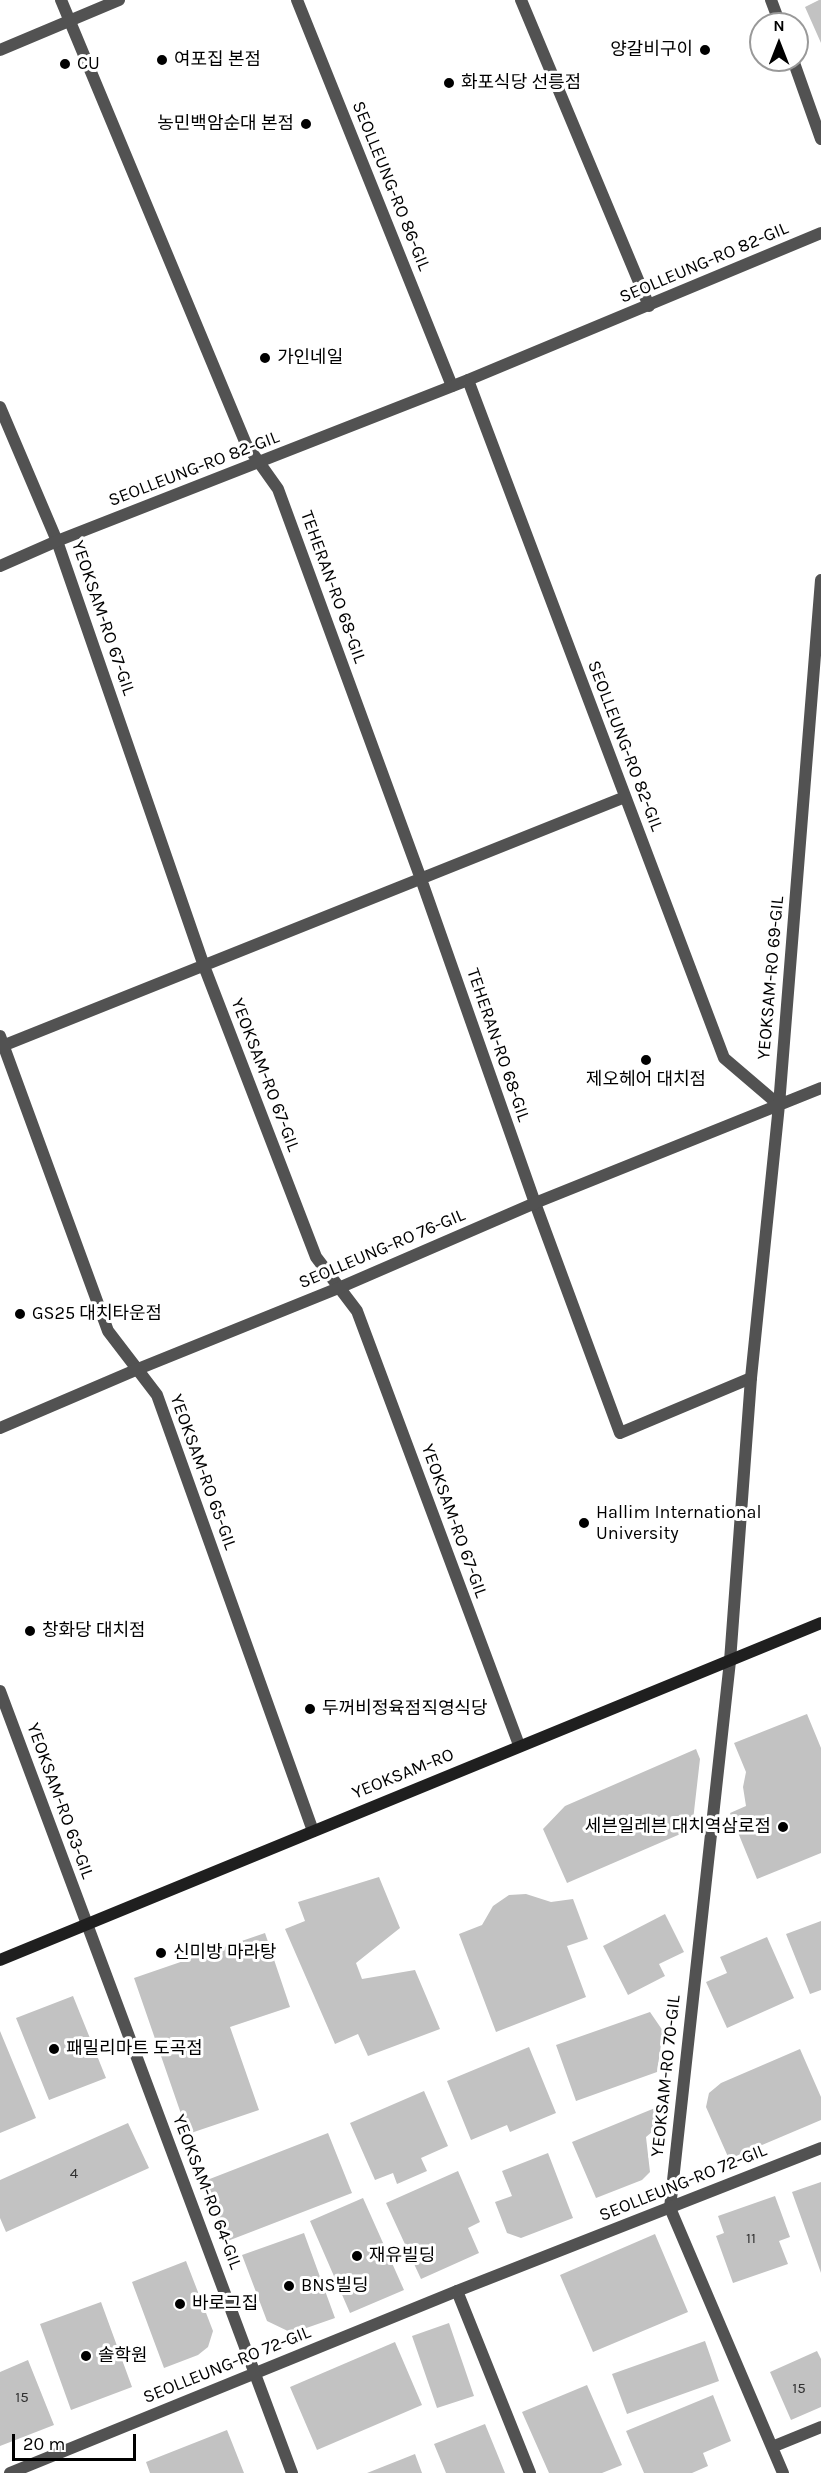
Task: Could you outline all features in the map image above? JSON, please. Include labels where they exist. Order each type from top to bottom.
[{"type":"main road","name":"YEOKSAM-RO","points":[[0,1960],[821,1623]]},
{"type":"street","name":"TEHERAN-RO 68-GIL","points":[[61,0],[246,444],[278,489],[421,879],[535,1203]]},
{"type":"street","points":[[0,50],[119,0]]},
{"type":"street","name":"SEOLLEUNG-RO 86-GIL","points":[[297,0],[452,386]]},
{"type":"street","points":[[521,0],[649,306]]},
{"type":"street","points":[[797,72],[821,139]]},
{"type":"street","name":"SEOLLEUNG-RO 82-GIL","points":[[0,566],[57,541],[468,380],[821,233]]},
{"type":"street","name":"SEOLLEUNG-RO 82-GIL","points":[[468,380],[724,1058],[779,1105]]},
{"type":"street","name":"YEOKSAM-RO 67-GIL","points":[[0,407],[57,541],[204,966],[316,1257],[357,1311],[519,1746]]},
{"type":"street","name":"YEOKSAM-RO 69-GIL","points":[[730,1661],[751,1378],[779,1105],[821,580]]},
{"type":"street","points":[[1,1043],[204,966],[625,797]]},
{"type":"street","name":"YEOKSAM-RO 65-GIL","points":[[1,1043],[108,1331],[157,1395],[313,1831]]},
{"type":"street","name":"SEOLLEUNG-RO 76-GIL","points":[[0,1428],[341,1287],[535,1203],[821,1088]]},
{"type":"street","points":[[535,1203],[620,1433],[751,1378]]},
{"type":"street","name":"YEOKSAM-RO 70-GIL","points":[[730,1661],[669,2208],[783,2473]]},
{"type":"street","name":"YEOKSAM-RO 63-GIL","points":[[0,1691],[87,1924]]},
{"type":"street","name":"YEOKSAM-RO 64-GIL","points":[[87,1924],[292,2473]]},
{"type":"street","name":"SEOLLEUNG-RO 72-GIL","points":[[10,2473],[457,2290],[821,2148]]},
{"type":"street","points":[[457,2290],[530,2473]]},
{"type":"street","points":[[772,2447],[821,2427]]},
{"type":"building","points":[[821,0],[821,43],[809,12],[805,7]]},
{"type":"building","points":[[807,1714],[821,1748],[821,1853],[757,1879],[730,1813],[746,1806],[743,1787],[746,1772],[734,1743]]},
{"type":"building","points":[[696,1749],[700,1759],[692,1829],[567,1883],[543,1829],[565,1806]]},
{"type":"building","points":[[379,1877],[400,1928],[356,1963],[362,1979],[415,1970],[440,2029],[368,2056],[358,2034],[335,2044],[285,1929],[305,1921],[298,1902]]},
{"type":"building","points":[[526,1894],[551,1902],[573,1899],[588,1939],[567,1946],[586,1997],[496,2032],[459,1934],[482,1925],[493,1906],[509,1895]]},
{"type":"building","points":[[665,1914],[684,1952],[659,1964],[665,1976],[628,1995],[603,1946]]},
{"type":"building","points":[[821,1921],[821,1990],[810,1994],[786,1934]]},
{"type":"building","points":[[265,1933],[290,2007],[230,2027],[259,2110],[188,2134],[134,1978]]},
{"type":"building","points":[[767,1937],[794,1998],[727,2028],[706,1982],[727,1973],[720,1957]]},
{"type":"building","points":[[73,1996],[106,2078],[49,2100],[16,2018]]},
{"type":"building","points":[[650,2012],[663,2031],[657,2072],[576,2101],[556,2045]]},
{"type":"building","points":[[0,2031],[36,2118],[0,2133]]},
{"type":"building","points":[[529,2047],[556,2113],[510,2132],[507,2125],[471,2140],[447,2081]]},
{"type":"building","points":[[800,2049],[821,2097],[821,2120],[729,2159],[706,2107],[709,2093],[721,2083]]},
{"type":"building","points":[[424,2091],[448,2146],[421,2158],[427,2171],[397,2184],[393,2173],[375,2180],[350,2123]]},
{"type":"building","points":[[655,2108],[661,2124],[651,2128],[652,2132],[646,2137],[650,2172],[642,2180],[596,2198],[572,2142]]},
{"type":"building","points":[[128,2123],[149,2168],[6,2232],[0,2218],[0,2180]]},
{"type":"building","points":[[328,2133],[352,2193],[225,2242],[202,2182]]},
{"type":"building","points":[[548,2153],[573,2218],[521,2238],[507,2233],[495,2202],[512,2196],[502,2171]]},
{"type":"building","points":[[458,2171],[480,2222],[468,2228],[479,2253],[421,2279],[386,2203]]},
{"type":"building","points":[[821,2182],[821,2273],[792,2192]]},
{"type":"building","points":[[775,2196],[790,2237],[779,2241],[788,2264],[733,2283],[716,2236],[724,2233],[718,2216]]},
{"type":"building","name":"재유빌딩","points":[[363,2198],[404,2290],[350,2313],[310,2221]]},
{"type":"building","name":"BNS빌딩","points":[[304,2233],[335,2318],[292,2333],[267,2321],[242,2255]]},
{"type":"building","points":[[655,2234],[688,2312],[593,2352],[560,2275]]},
{"type":"building","points":[[186,2261],[213,2331],[208,2347],[198,2355],[164,2368],[132,2282]]},
{"type":"building","name":"솔학원","points":[[101,2302],[132,2387],[71,2410],[40,2324]]},
{"type":"building","points":[[449,2323],[474,2396],[437,2408],[412,2336]]},
{"type":"building","points":[[705,2341],[719,2381],[627,2414],[612,2374]]},
{"type":"building","points":[[395,2342],[422,2405],[317,2450],[290,2387]]},
{"type":"building","points":[[817,2351],[821,2359],[821,2407],[791,2420],[770,2372]]},
{"type":"building","points":[[28,2360],[54,2425],[0,2446],[0,2372]]},
{"type":"building","points":[[587,2385],[622,2465],[602,2473],[549,2473],[522,2412]]},
{"type":"building","points":[[713,2395],[731,2441],[703,2453],[708,2466],[692,2473],[644,2473],[626,2431]]},
{"type":"building","points":[[485,2424],[505,2473],[446,2473],[434,2444]]},
{"type":"building","points":[[227,2430],[244,2473],[150,2473],[146,2462]]},
{"type":"building","points":[[415,2454],[422,2473],[367,2473]]},
{"type":"place","name":"양갈비구이","points":[[705,50]]},
{"type":"place","name":"여포집 본점","points":[[162,60]]},
{"type":"place","name":"CU","points":[[65,64]]},
{"type":"place","name":"화포식당 선릉점","points":[[449,83]]},
{"type":"place","name":"농민백암순대 본점","points":[[306,124]]},
{"type":"place","name":"가인네일","points":[[265,358]]},
{"type":"place","name":"제오헤어 대치점","points":[[646,1060]]},
{"type":"place","name":"GS25 대치타운점","points":[[20,1314]]},
{"type":"place","name":"Hallim International University","points":[[584,1523]]},
{"type":"place","name":"창화당 대치점","points":[[30,1631]]},
{"type":"place","name":"두꺼비정육점직영식당","points":[[310,1709]]},
{"type":"place","name":"세븐일레븐 대치역삼로점","points":[[783,1827]]},
{"type":"place","name":"신미방 마라탕","points":[[161,1953]]},
{"type":"place","name":"패밀리마트 도곡점","points":[[54,2049]]},
{"type":"place","name":"재유빌딩","points":[[357,2256]]},
{"type":"place","name":"BNS빌딩","points":[[289,2286]]},
{"type":"place","name":"바로그집","points":[[180,2304]]},
{"type":"place","name":"솔학원","points":[[86,2356]]}]
